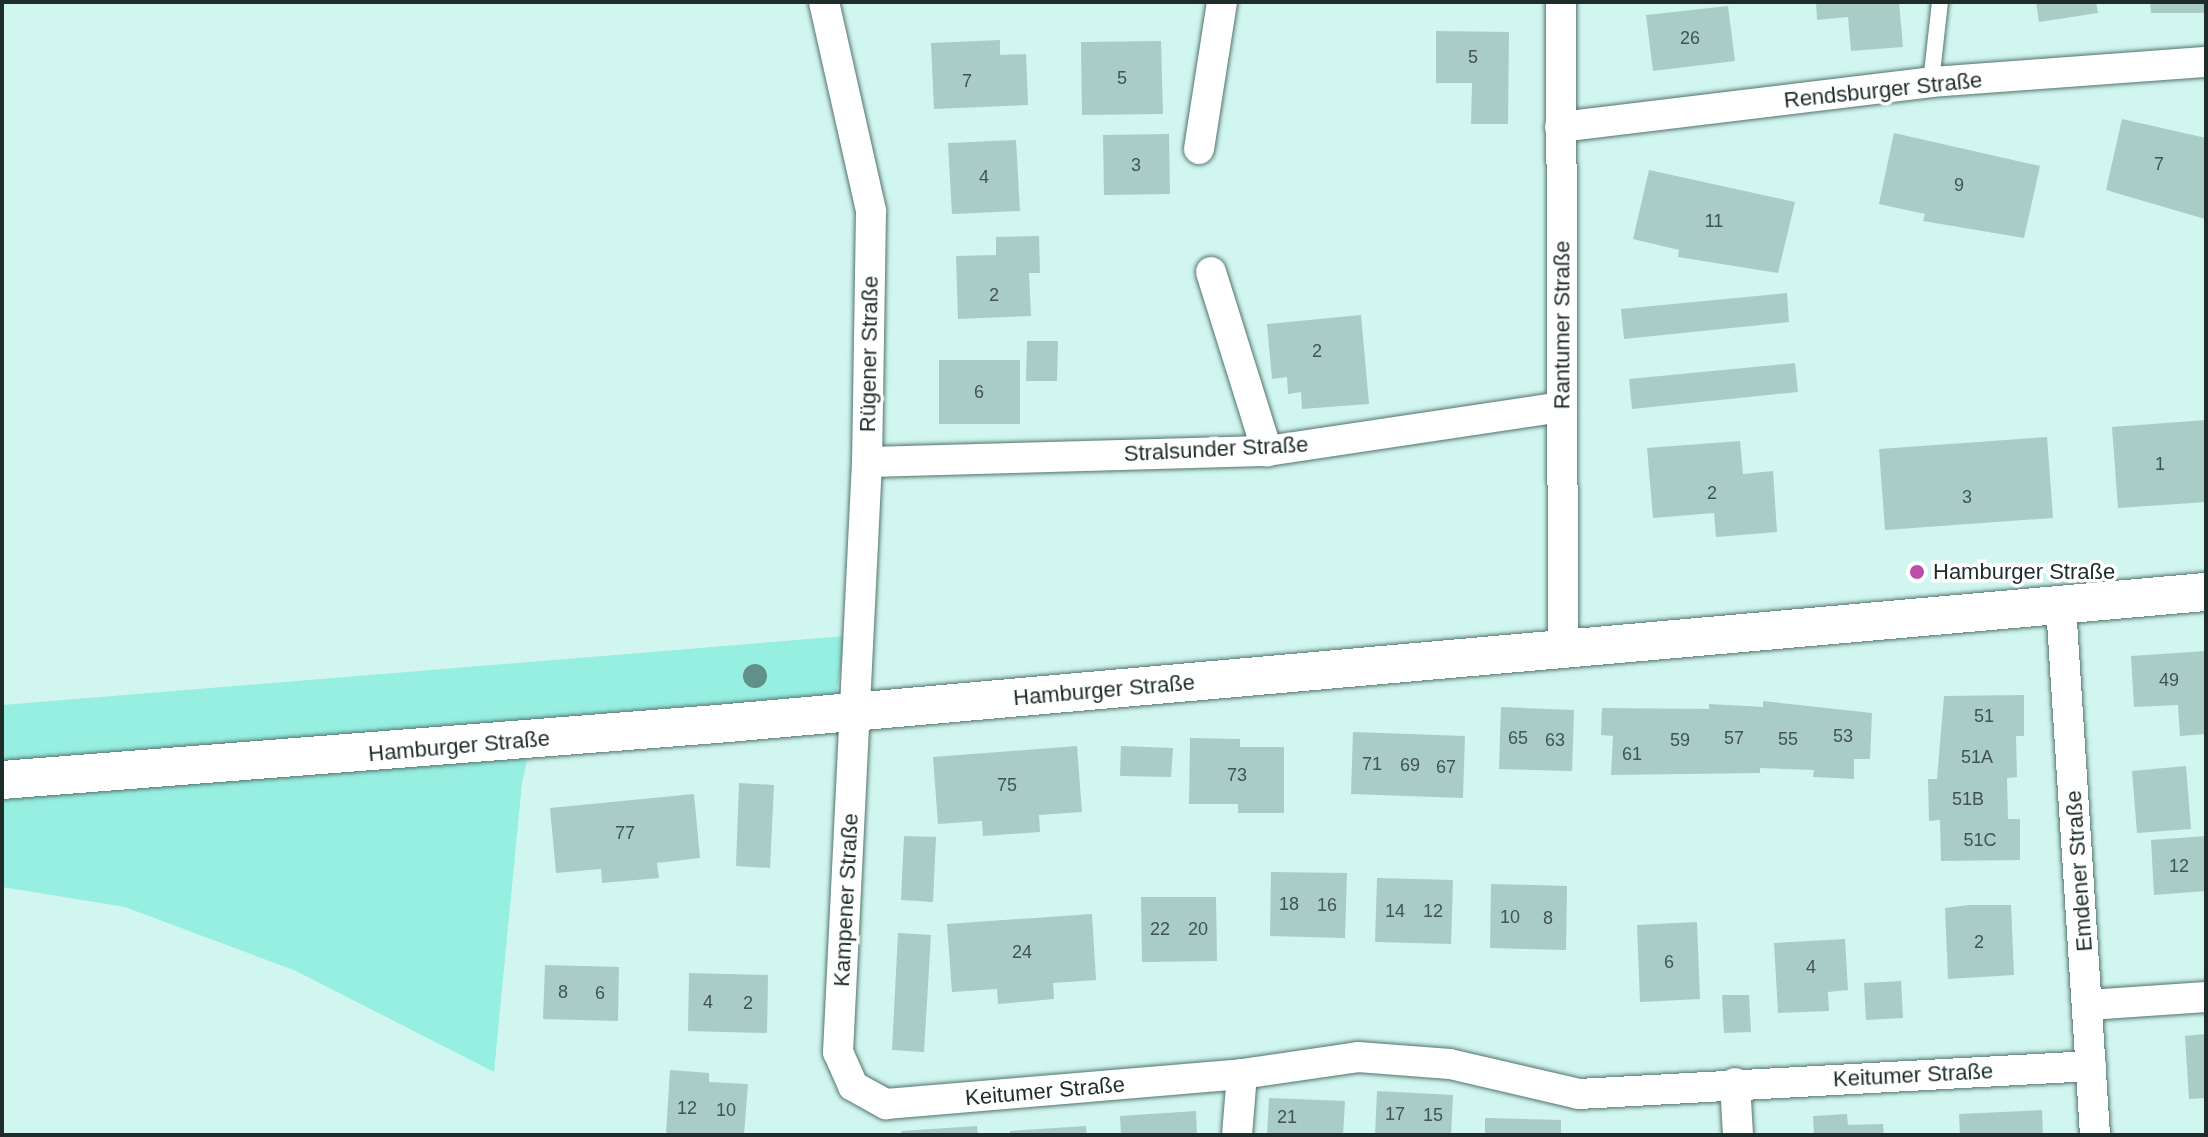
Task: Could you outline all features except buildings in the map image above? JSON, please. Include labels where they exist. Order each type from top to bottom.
[{"type":"street","name":"Rügener Straße","points":[[824,2],[871,211],[867,462],[856,712]]},
{"type":"street","points":[[1199,149],[1222,2]]},
{"type":"street","name":"Rantumer Straße","points":[[1561,2],[1563,649]]},
{"type":"street","name":"Rendsburger Straße","points":[[1560,127],[1931,82],[2206,62]]},
{"type":"street","points":[[1211,272],[1267,451]]},
{"type":"street","name":"Stralsunder Straße","points":[[867,462],[1267,451],[1562,407]]},
{"type":"street","name":"Hamburger Straße","points":[[2,780],[856,712],[2206,592]]},
{"type":"street","name":"Emdener Straße","points":[[2061,606],[2095,1135]]},
{"type":"street","name":"Kampener Straße","points":[[853,1086],[838,1052],[856,712]]},
{"type":"street","points":[[2089,1005],[2206,997]]},
{"type":"street","name":"Keitumer Straße","points":[[853,1086],[886,1104],[1242,1074],[1358,1057],[1450,1064],[1579,1094],[1735,1083],[2091,1066]]},
{"type":"street","points":[[1237,1135],[1242,1074]]},
{"type":"street","points":[[1735,1083],[1738,1135]]},
{"type":"lane","points":[[1931,82],[1940,2]]},
{"type":"green space","points":[[846,636],[836,694],[536,719],[522,783],[494,1072],[296,971],[125,907],[2,887],[2,705]]},
{"type":"place","name":"Hamburger Straße","points":[[1917,572]]}]
